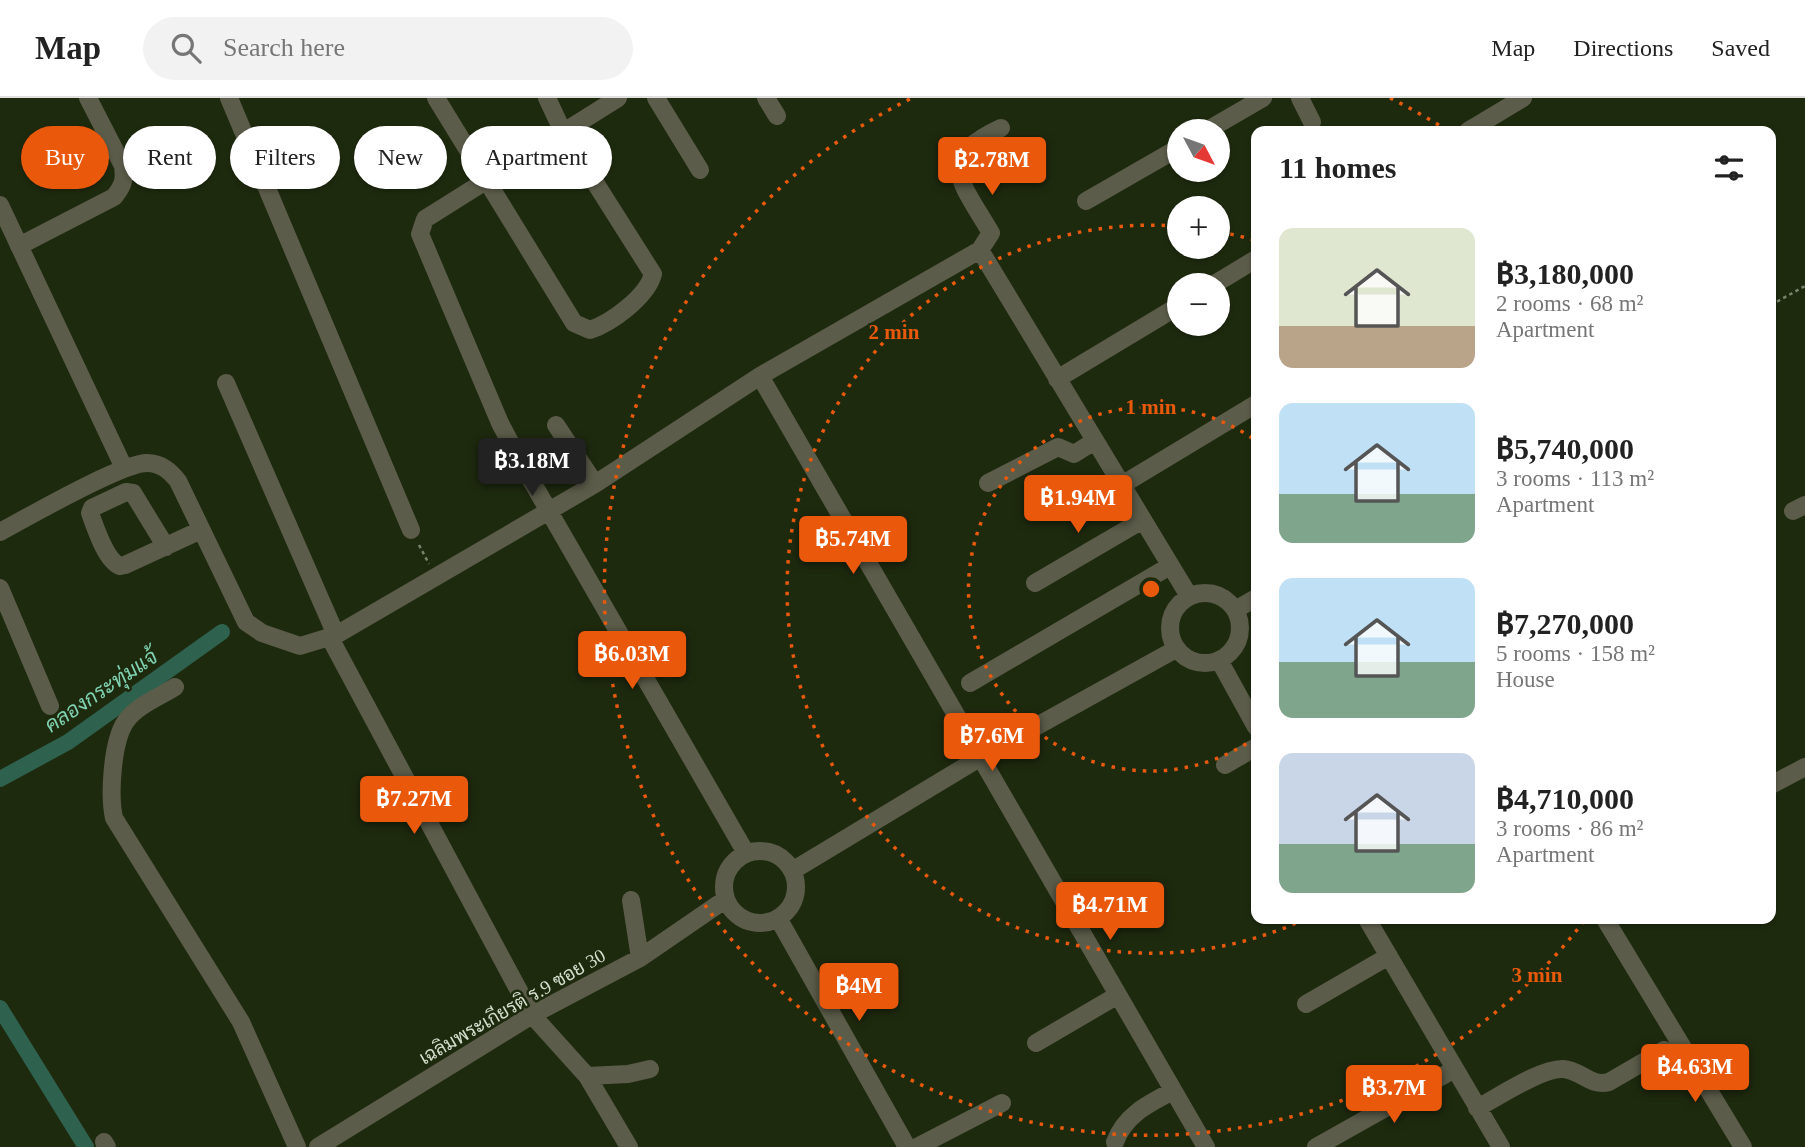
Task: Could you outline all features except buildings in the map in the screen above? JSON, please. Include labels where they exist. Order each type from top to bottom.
[{"type":"street","points":[[19,246],[114,197],[122,187],[125,177],[122,166],[88,98]]},
{"type":"street","points":[[229,98],[411,530]]},
{"type":"street","points":[[436,98],[461,137]]},
{"type":"street","points":[[547,98],[560,126]]},
{"type":"street","points":[[656,98],[700,170]]},
{"type":"street","points":[[766,98],[777,116]]},
{"type":"street","points":[[1227,119],[1263,98]]},
{"type":"street","points":[[1300,98],[1312,122]]},
{"type":"street","points":[[1476,126],[1523,98]]},
{"type":"street","points":[[572,126],[612,100]]},
{"type":"street","points":[[0,532],[124,468],[149,463],[170,471],[178,481],[246,622],[262,633],[300,646],[333,637],[596,484],[760,376],[980,250],[990,233],[958,170],[965,149],[1001,128]]},
{"type":"street","points":[[1086,201],[1167,154]]},
{"type":"street","points":[[470,189],[425,219],[420,234],[500,423],[746,853]]},
{"type":"street","points":[[494,189],[574,323],[582,330],[599,327],[645,292],[653,274],[599,189]]},
{"type":"street","points":[[0,205],[124,468]]},
{"type":"street","points":[[980,250],[1093,442],[1189,596]]},
{"type":"street","points":[[1230,275],[1251,262]]},
{"type":"street","points":[[1057,379],[1167,313]]},
{"type":"street","points":[[760,376],[1206,1147]]},
{"type":"street","points":[[226,383],[333,637],[532,1015],[587,1076],[629,1147]]},
{"type":"street","points":[[1121,486],[1251,407]]},
{"type":"street","points":[[556,425],[596,484]]},
{"type":"street","points":[[988,483],[1058,447],[1074,454],[1093,442]]},
{"type":"street","points":[[166,547],[133,493],[126,492],[97,504],[90,513],[115,565],[125,565],[166,547],[201,530]]},
{"type":"street","points":[[1035,583],[1141,521]]},
{"type":"street","points":[[970,683],[1170,566]]},
{"type":"street","points":[[0,588],[50,706]]},
{"type":"street","points":[[1215,594],[1235,610],[1239,621],[1236,644],[1219,660],[1196,662],[1176,649],[1172,640],[1171,620],[1174,610],[1189,596],[1215,594]]},
{"type":"street","points":[[1235,610],[1251,600]]},
{"type":"street","points":[[792,871],[981,757],[1176,649]]},
{"type":"street","points":[[1219,660],[1249,696]]},
{"type":"street","points":[[175,687],[139,709],[125,723],[116,751],[111,806],[114,818],[241,1022],[297,1147]]},
{"type":"street","points":[[1225,765],[1251,750]]},
{"type":"street","points":[[1776,782],[1805,766]]},
{"type":"street","points":[[767,852],[786,862],[792,871],[795,891],[787,910],[778,918],[768,922],[746,920],[736,914],[726,900],[724,881],[728,870],[746,853],[767,852]]},
{"type":"street","points":[[631,900],[640,958]]},
{"type":"street","name":"เฉลิมพระเกียรติ ร.9 ซอย 30","points":[[318,1147],[532,1015],[640,958],[726,900]]},
{"type":"street","points":[[778,918],[907,1147]]},
{"type":"street","points":[[1370,924],[1453,1070],[1501,1147]]},
{"type":"street","points":[[1608,924],[1744,1147]]},
{"type":"street","points":[[1306,1004],[1389,956]]},
{"type":"street","points":[[1036,1043],[1118,996]]},
{"type":"street","points":[[1477,1108],[1549,1071],[1564,1069],[1590,1082],[1609,1082],[1664,1050]]},
{"type":"street","points":[[587,1076],[628,1074],[650,1069]]},
{"type":"street","points":[[1316,1147],[1453,1070]]},
{"type":"street","points":[[1115,1142],[1124,1123],[1134,1114],[1174,1091]]},
{"type":"street","points":[[917,1147],[1002,1103]]},
{"type":"path","points":[[1776,302],[1805,286]]},
{"type":"path","points":[[411,530],[436,576]]},
{"type":"waterway","name":"คลองกระทุ่มแจ้","points":[[0,779],[68,742],[222,632]]},
{"type":"waterway","points":[[0,1008],[86,1147]]}]
